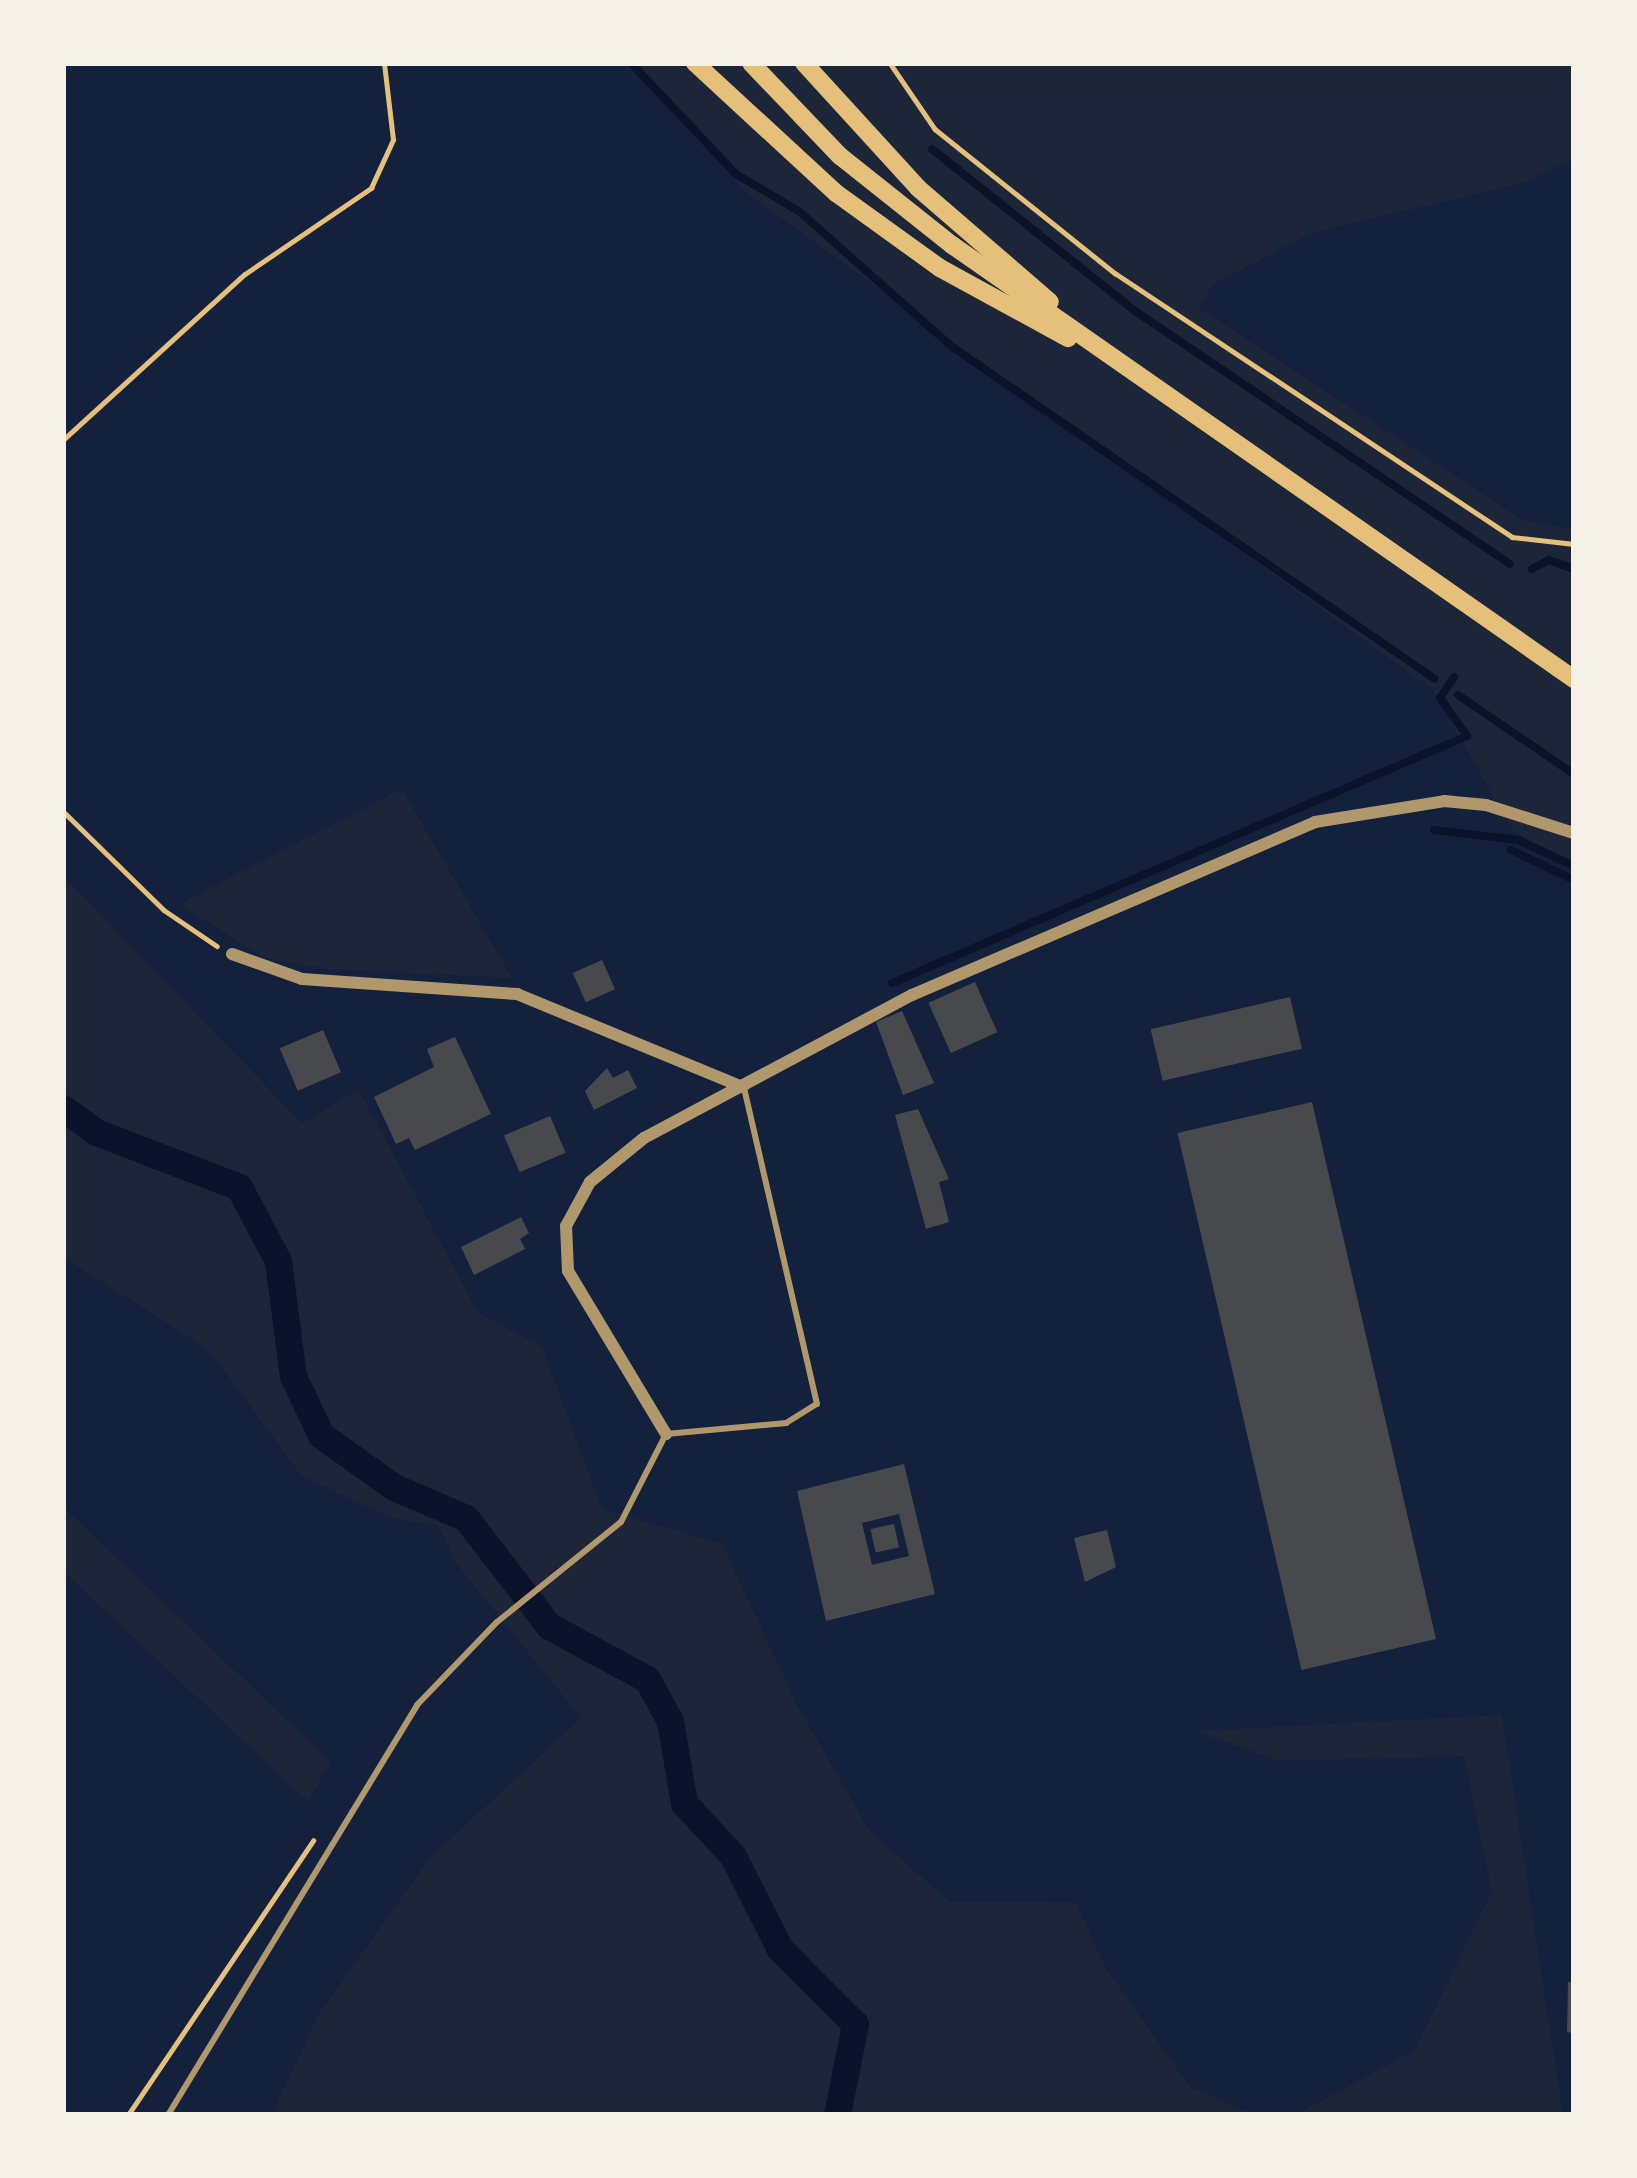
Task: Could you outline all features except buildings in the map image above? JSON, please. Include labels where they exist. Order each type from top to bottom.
[{"type":"main road","points":[[695,63],[836,193],[940,268],[1116,361]]},
{"type":"main road","points":[[751,63],[892,200],[1574,680]]},
{"type":"main road","points":[[804,63],[918,188],[1116,361]]},
{"type":"street","points":[[666,1434],[652,1400],[579,1297],[566,1226],[590,1183],[644,1138],[912,995],[1315,822],[1444,801],[1486,805],[1574,833]]},
{"type":"street","points":[[232,954],[302,979],[517,994],[744,1088]]},
{"type":"lane","points":[[168,2115],[417,1705],[497,1622],[602,1541],[638,1499],[666,1434],[786,1423],[806,1416],[820,1396],[744,1088]]},
{"type":"path","points":[[63,440],[245,274],[370,188],[392,140],[384,63]]},
{"type":"path","points":[[890,63],[935,129],[1115,273],[1512,537],[1574,544]]},
{"type":"path","points":[[63,811],[164,910],[232,954]]},
{"type":"path","points":[[128,2115],[323,1828]]},
{"type":"shaded area","points":[[637,63],[1574,63],[1574,158],[1526,182],[1311,233],[1212,285],[1199,308],[1522,520],[1574,529],[1574,863],[1513,831],[1433,690],[744,191]]},
{"type":"shaded area","points":[[402,789],[512,978],[328,969],[265,958],[179,904]]},
{"type":"shaded area","points":[[63,876],[302,1123],[359,1090],[478,1313],[542,1347],[602,1509],[722,1544],[797,1705],[870,1832],[949,1901],[1075,1902],[1106,1968],[1190,2087],[1255,2115],[272,2115],[318,2015],[430,1858],[581,1718],[456,1563],[438,1525],[391,1518],[302,1476],[208,1349],[63,1257]]},
{"type":"shaded area","points":[[63,1507],[331,1762],[308,1802],[63,1571]]},
{"type":"shaded area","points":[[1502,1715],[1563,2115],[1295,2115],[1414,2051],[1492,1892],[1464,1756],[1279,1761],[1195,1731]]},
{"type":"waterway","points":[[631,63],[736,174],[800,212],[951,346],[1435,679]]},
{"type":"waterway","points":[[932,149],[1135,311],[1510,564]]},
{"type":"waterway","points":[[1532,569],[1549,560],[1574,569]]},
{"type":"waterway","points":[[892,983],[1467,736],[1440,698],[1454,677]]},
{"type":"waterway","points":[[1458,695],[1574,774]]},
{"type":"waterway","points":[[1434,830],[1518,840],[1574,866]]},
{"type":"waterway","points":[[1511,850],[1574,880]]},
{"type":"waterway","points":[[63,1108],[96,1132],[239,1187],[278,1261],[293,1376],[321,1435],[394,1487],[466,1518],[549,1626],[647,1679],[670,1721],[684,1803],[733,1856],[780,1949],[855,2024],[837,2115]]}]
